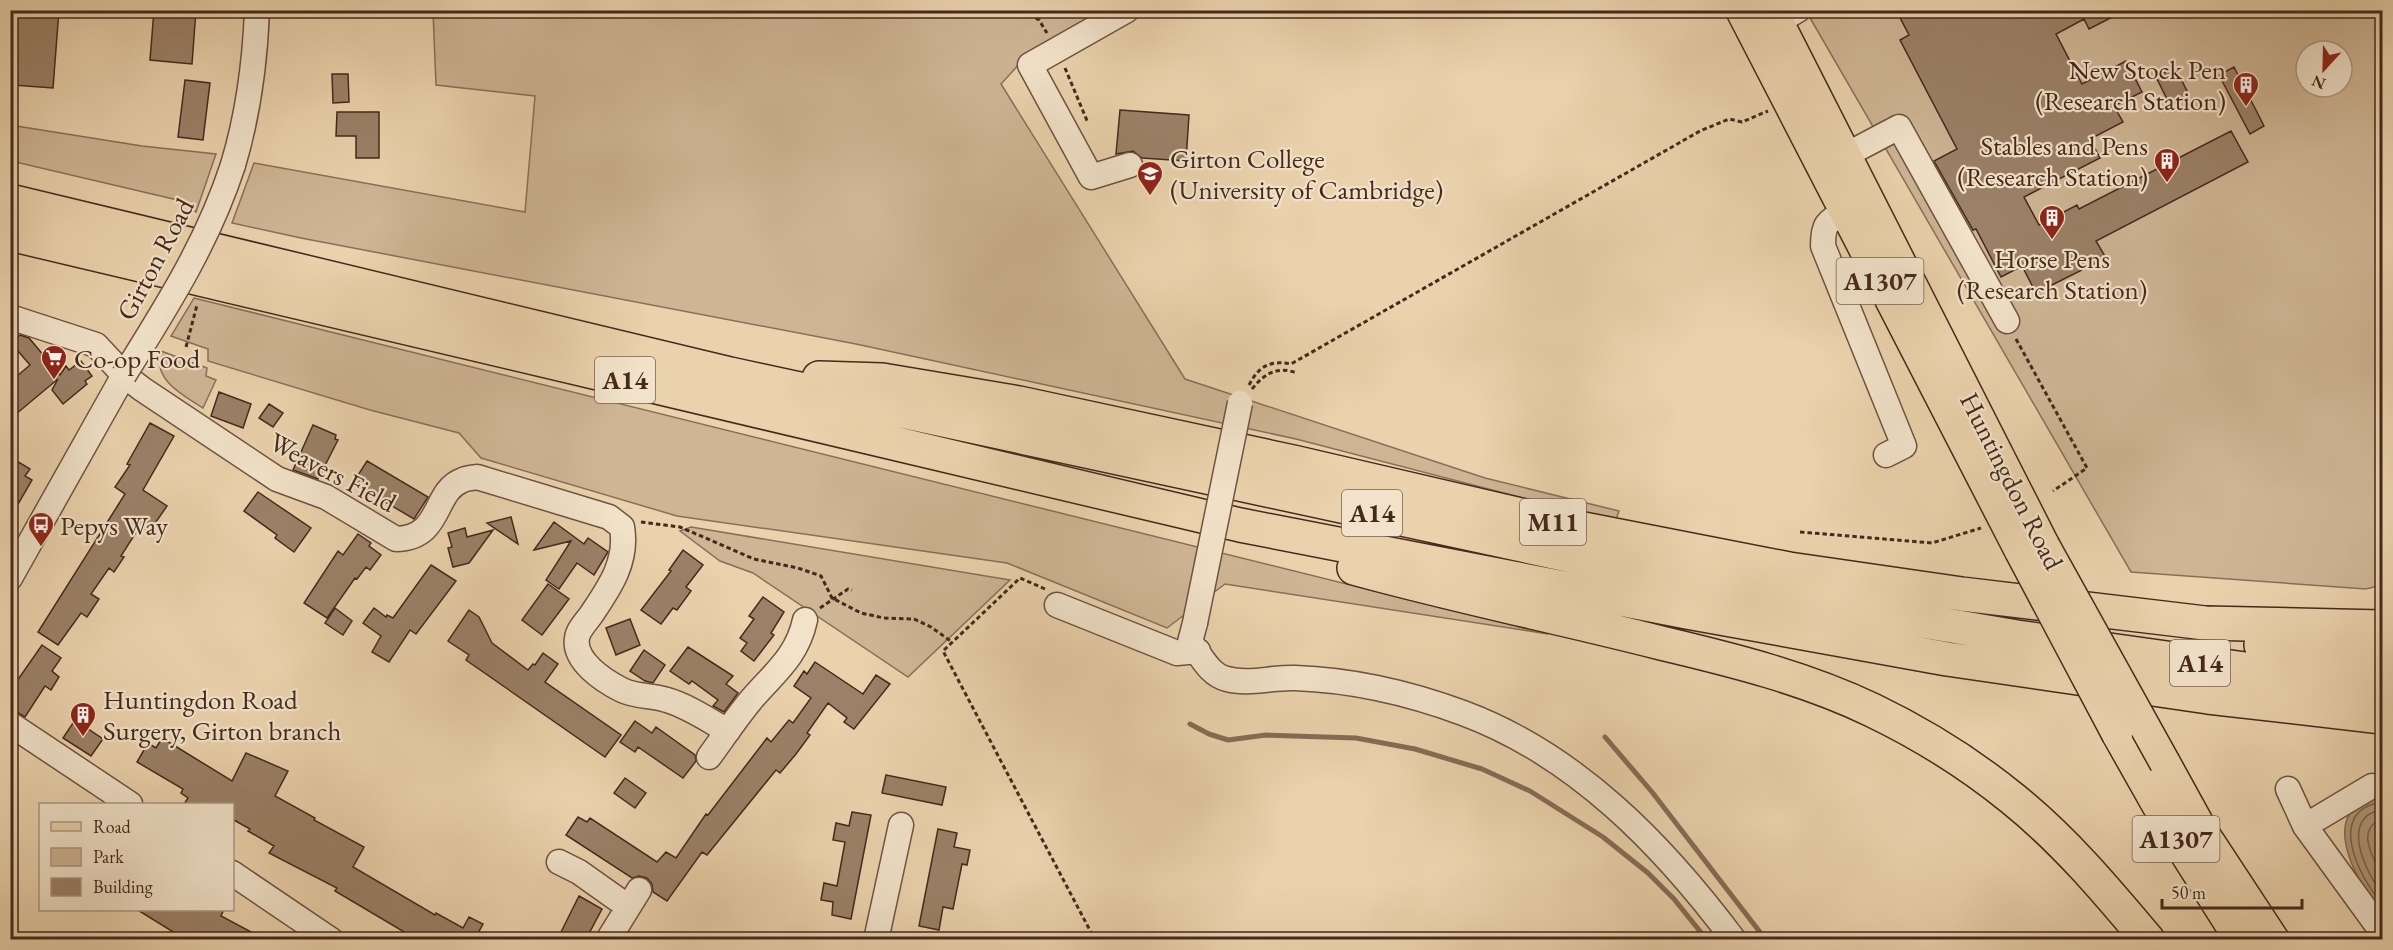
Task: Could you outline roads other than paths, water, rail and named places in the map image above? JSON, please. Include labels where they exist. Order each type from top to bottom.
[{"type":"highway","name":"A14","points":[[10,201],[730,374],[1693,582],[2017,637],[2245,669],[2382,685]]},
{"type":"highway","name":"A14","points":[[10,234],[1240,525],[1687,612],[1947,659],[2208,697],[2382,717]]},
{"type":"highway","name":"M11","points":[[730,374],[882,380],[1019,403],[1293,462],[1568,526],[1789,568],[1962,594],[2205,622],[2382,627]]},
{"type":"highway","name":"A14","points":[[1240,525],[1328,560],[1421,586],[1736,661],[1801,681],[1872,710],[1929,740],[2014,800],[2090,872],[2148,939]]},
{"type":"highway","points":[[2017,637],[2076,630],[2382,654]]},
{"type":"main road","name":"Huntingdon Road","points":[[1768,18],[1787,97],[1833,161],[1845,212],[1918,357],[2032,548],[2165,763],[2204,832],[2274,939]]},
{"type":"main road","name":"Huntingdon Road","points":[[1768,18],[1833,161],[2032,548],[2117,734],[2178,842],[2240,939]]},
{"type":"street","name":"Girton Road","points":[[10,578],[124,375],[194,261],[219,204],[241,139],[250,92],[257,10]]},
{"type":"street","points":[[1127,10],[1030,65],[1091,177],[1130,165]]},
{"type":"street","points":[[1833,161],[1899,127],[2007,321]]},
{"type":"street","points":[[1845,212],[1827,222],[1823,232],[1823,246],[1904,446],[1886,455]]},
{"type":"street","name":"Weavers Field","points":[[10,317],[96,345],[124,375],[277,479],[326,497],[396,539],[410,539],[421,533],[450,489],[461,480],[477,477],[609,517],[622,527],[625,544],[611,585],[577,635],[576,647],[583,663],[621,690],[680,705],[728,731]]},
{"type":"street","points":[[1240,403],[1190,642],[1214,674],[1228,680],[1292,677],[1377,687],[1463,713],[1508,732],[1546,753],[1596,790],[1651,842],[1712,910],[1734,939]]},
{"type":"street","points":[[1053,598],[1177,653],[1198,651]]},
{"type":"street","points":[[709,757],[751,700],[784,666],[801,636],[805,620]]},
{"type":"street","points":[[10,724],[128,803]]},
{"type":"street","points":[[2305,826],[2372,786]]},
{"type":"street","points":[[2288,789],[2305,826],[2382,932]]},
{"type":"street","points":[[876,939],[901,825]]},
{"type":"street","points":[[559,862],[633,898],[608,939]]},
{"type":"street","points":[[234,874],[331,939]]},
{"type":"water","points":[[2382,796],[2382,914],[2352,865],[2346,847],[2345,829],[2349,814],[2361,803]]},
{"type":"waterway","points":[[1190,724],[1209,734],[1228,740],[1266,735],[1356,738],[1415,749],[1482,769],[1530,791],[1603,837],[1648,873],[1674,899],[1707,940]]},
{"type":"waterway","points":[[1605,737],[1652,792],[1766,940]]},
{"type":"place","name":"New Stock Pen (Research Station)","points":[[2246,108]]},
{"type":"place","name":"Stables and Pens (Research Station)","points":[[2167,184]]},
{"type":"place","name":"Girton College (University of Cambridge)","points":[[1150,197]]},
{"type":"place","name":"Horse Pens (Research Station)","points":[[2052,241]]},
{"type":"place","name":"Co-op Food","points":[[54,381]]},
{"type":"place","name":"Pepys Way","points":[[41,548]]},
{"type":"place","name":"Huntingdon Road Surgery, Girton branch","points":[[83,738]]}]
